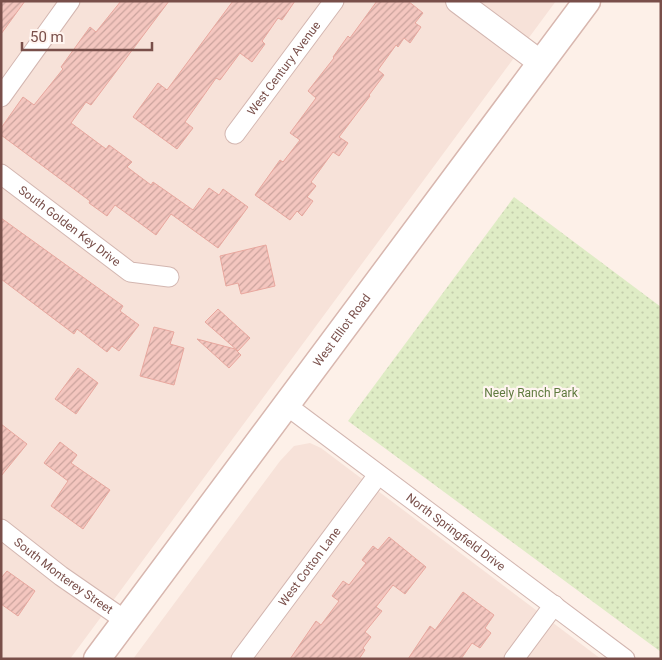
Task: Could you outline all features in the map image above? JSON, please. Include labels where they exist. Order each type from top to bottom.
[{"type":"main road","name":"West Elliot Road","points":[[97,659],[587,1]]},
{"type":"street","points":[[1,97],[70,1]]},
{"type":"street","name":"West Century Avenue","points":[[235,134],[334,1]]},
{"type":"street","points":[[458,1],[541,62]]},
{"type":"street","name":"South Golden Key Drive","points":[[1,174],[130,272],[169,277]]},
{"type":"street","name":"North Springfield Drive","points":[[286,405],[625,659]]},
{"type":"street","name":"West Cotton Lane","points":[[241,659],[378,474]]},
{"type":"street","name":"South Monterey Street","points":[[1,529],[61,576],[126,621]]},
{"type":"street","points":[[514,659],[554,605]]},
{"type":"shaded area","points":[[1,1],[556,1],[70,659],[1,659]]},
{"type":"shaded area","points":[[310,443],[321,448],[601,659],[133,659],[280,461],[294,446]]},
{"type":"green space","name":"Neely Ranch Park","points":[[514,197],[661,307],[661,652],[348,421]]},
{"type":"building","points":[[1,1],[25,1],[1,34]]},
{"type":"building","points":[[121,1],[169,1],[91,105],[86,102],[71,123],[106,149],[109,145],[132,162],[127,167],[151,185],[153,182],[193,210],[209,188],[219,195],[223,189],[248,207],[218,248],[171,214],[156,235],[115,205],[107,216],[89,203],[90,201],[1,135],[1,128],[23,97],[34,105],[63,69],[61,67],[90,27],[96,32]]},
{"type":"building","points":[[233,1],[295,1],[282,20],[278,18],[262,41],[265,44],[252,62],[240,53],[220,80],[216,78],[185,122],[193,128],[177,149],[133,117],[158,83],[167,90]]},
{"type":"building","points":[[377,1],[408,1],[423,13],[415,23],[421,27],[410,43],[404,38],[398,47],[396,45],[378,70],[384,75],[339,137],[348,143],[339,156],[333,152],[311,182],[316,186],[307,197],[313,201],[302,216],[297,211],[290,220],[255,195],[280,160],[283,162],[300,140],[290,133],[316,98],[308,91],[334,58],[348,36],[350,38]]},
{"type":"building","points":[[1,218],[123,306],[120,311],[139,325],[119,351],[112,346],[107,352],[77,329],[74,334],[1,279]]},
{"type":"building","points":[[266,245],[275,286],[241,294],[238,283],[226,286],[220,256]]},
{"type":"building","points":[[218,309],[250,338],[238,351],[205,322]]},
{"type":"building","points":[[154,327],[174,332],[170,344],[184,348],[174,385],[140,376]]},
{"type":"building","points":[[197,339],[235,349],[241,355],[229,368]]},
{"type":"building","points":[[78,368],[98,383],[76,414],[55,399]]},
{"type":"building","points":[[1,424],[27,444],[1,476]]},
{"type":"building","points":[[60,442],[77,455],[71,463],[110,490],[83,529],[51,506],[68,481],[44,463]]},
{"type":"building","points":[[389,537],[426,567],[405,594],[393,585],[376,607],[382,611],[365,632],[371,637],[363,648],[365,650],[359,659],[290,659],[316,621],[321,625],[339,601],[332,596],[343,581],[349,585],[366,563],[362,560],[373,546],[378,550]]},
{"type":"building","points":[[7,571],[35,591],[18,616],[1,604],[1,578]]},
{"type":"building","points":[[463,592],[494,615],[485,628],[491,633],[480,648],[472,643],[461,659],[408,659],[430,626],[435,630]]}]
